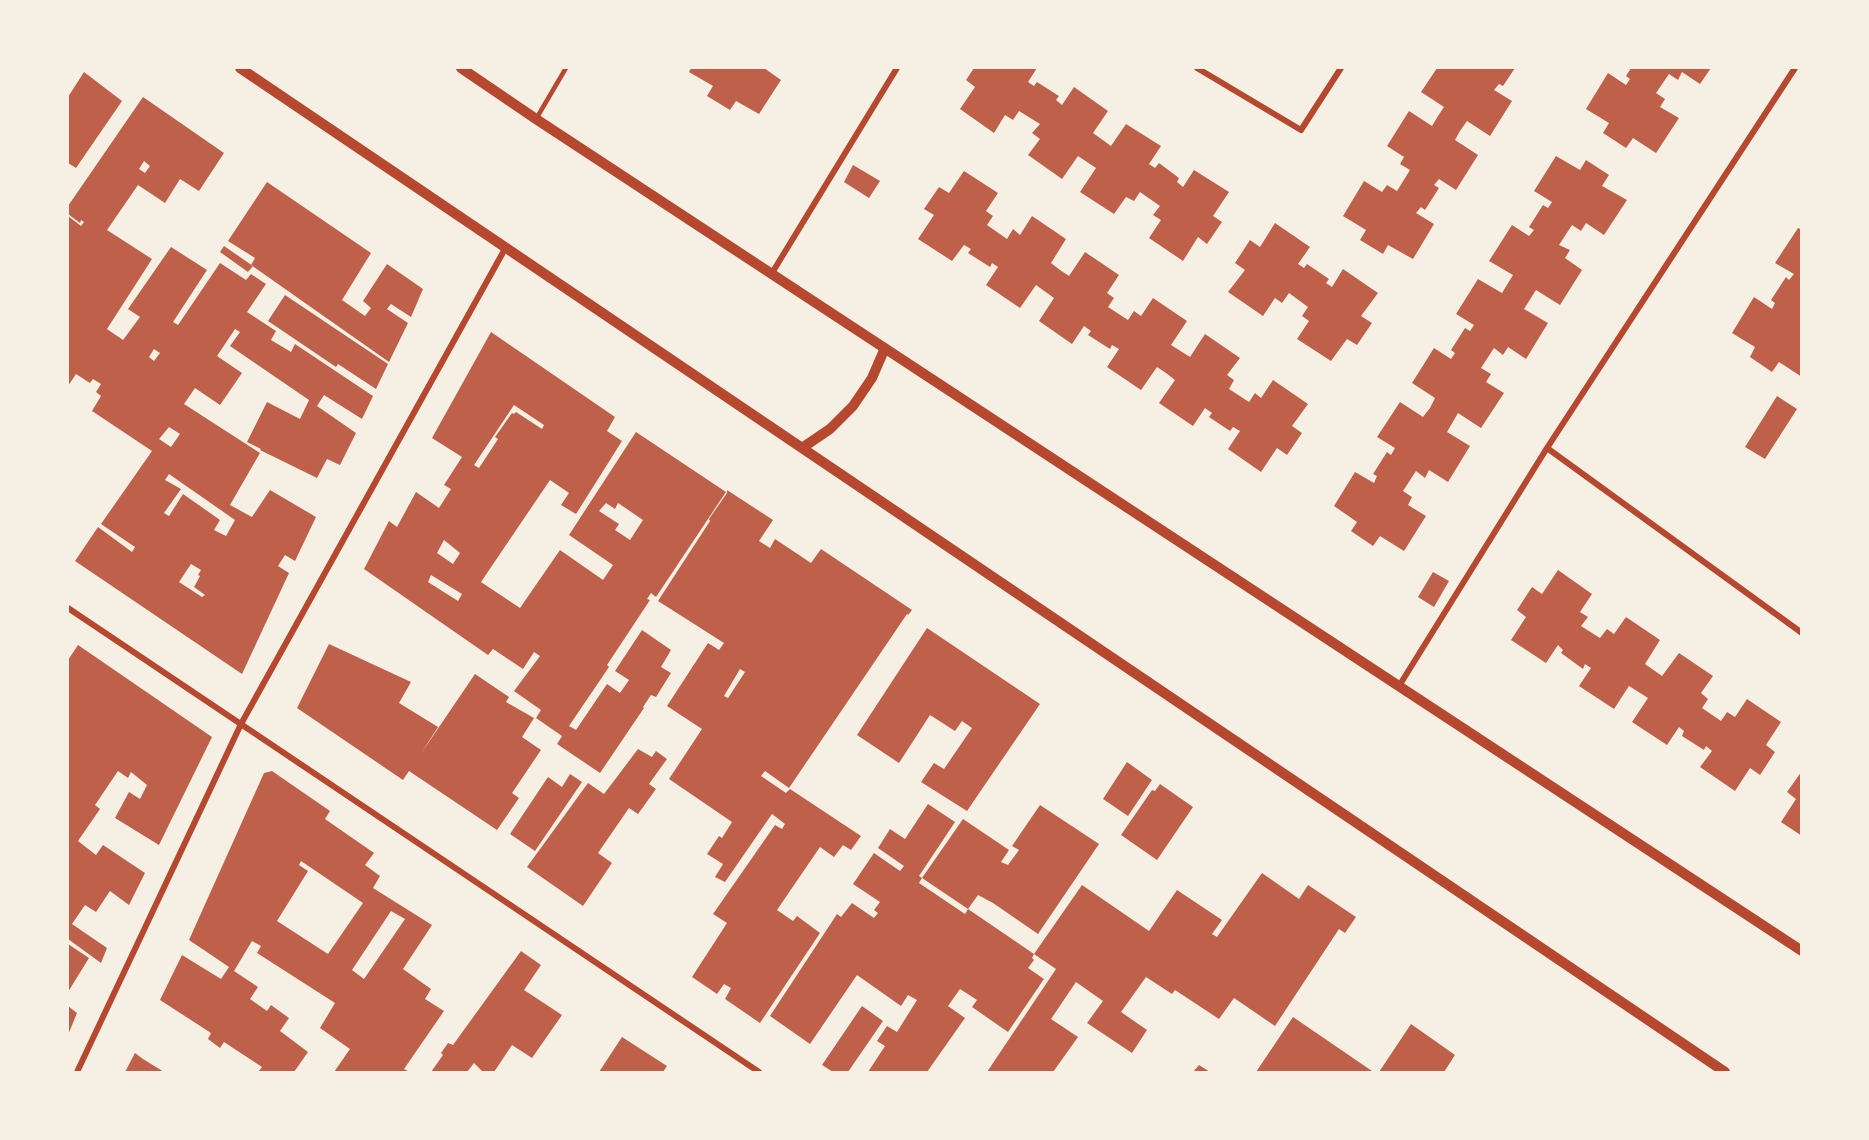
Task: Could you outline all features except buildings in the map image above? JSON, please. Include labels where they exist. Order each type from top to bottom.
[{"type":"street","points":[[240,68],[1725,1072]]},
{"type":"street","points":[[461,68],[1802,951]]},
{"type":"street","points":[[772,273],[897,68]]},
{"type":"street","points":[[1197,68],[1301,130],[1341,68]]},
{"type":"street","points":[[1399,686],[1547,448],[1795,68]]},
{"type":"street","points":[[77,1072],[241,724],[506,247]]},
{"type":"street","points":[[802,448],[830,429],[853,406],[872,378],[885,348]]},
{"type":"street","points":[[1547,448],[1802,633]]},
{"type":"street","points":[[68,608],[759,1072]]},
{"type":"lane","points":[[536,119],[566,68]]}]
